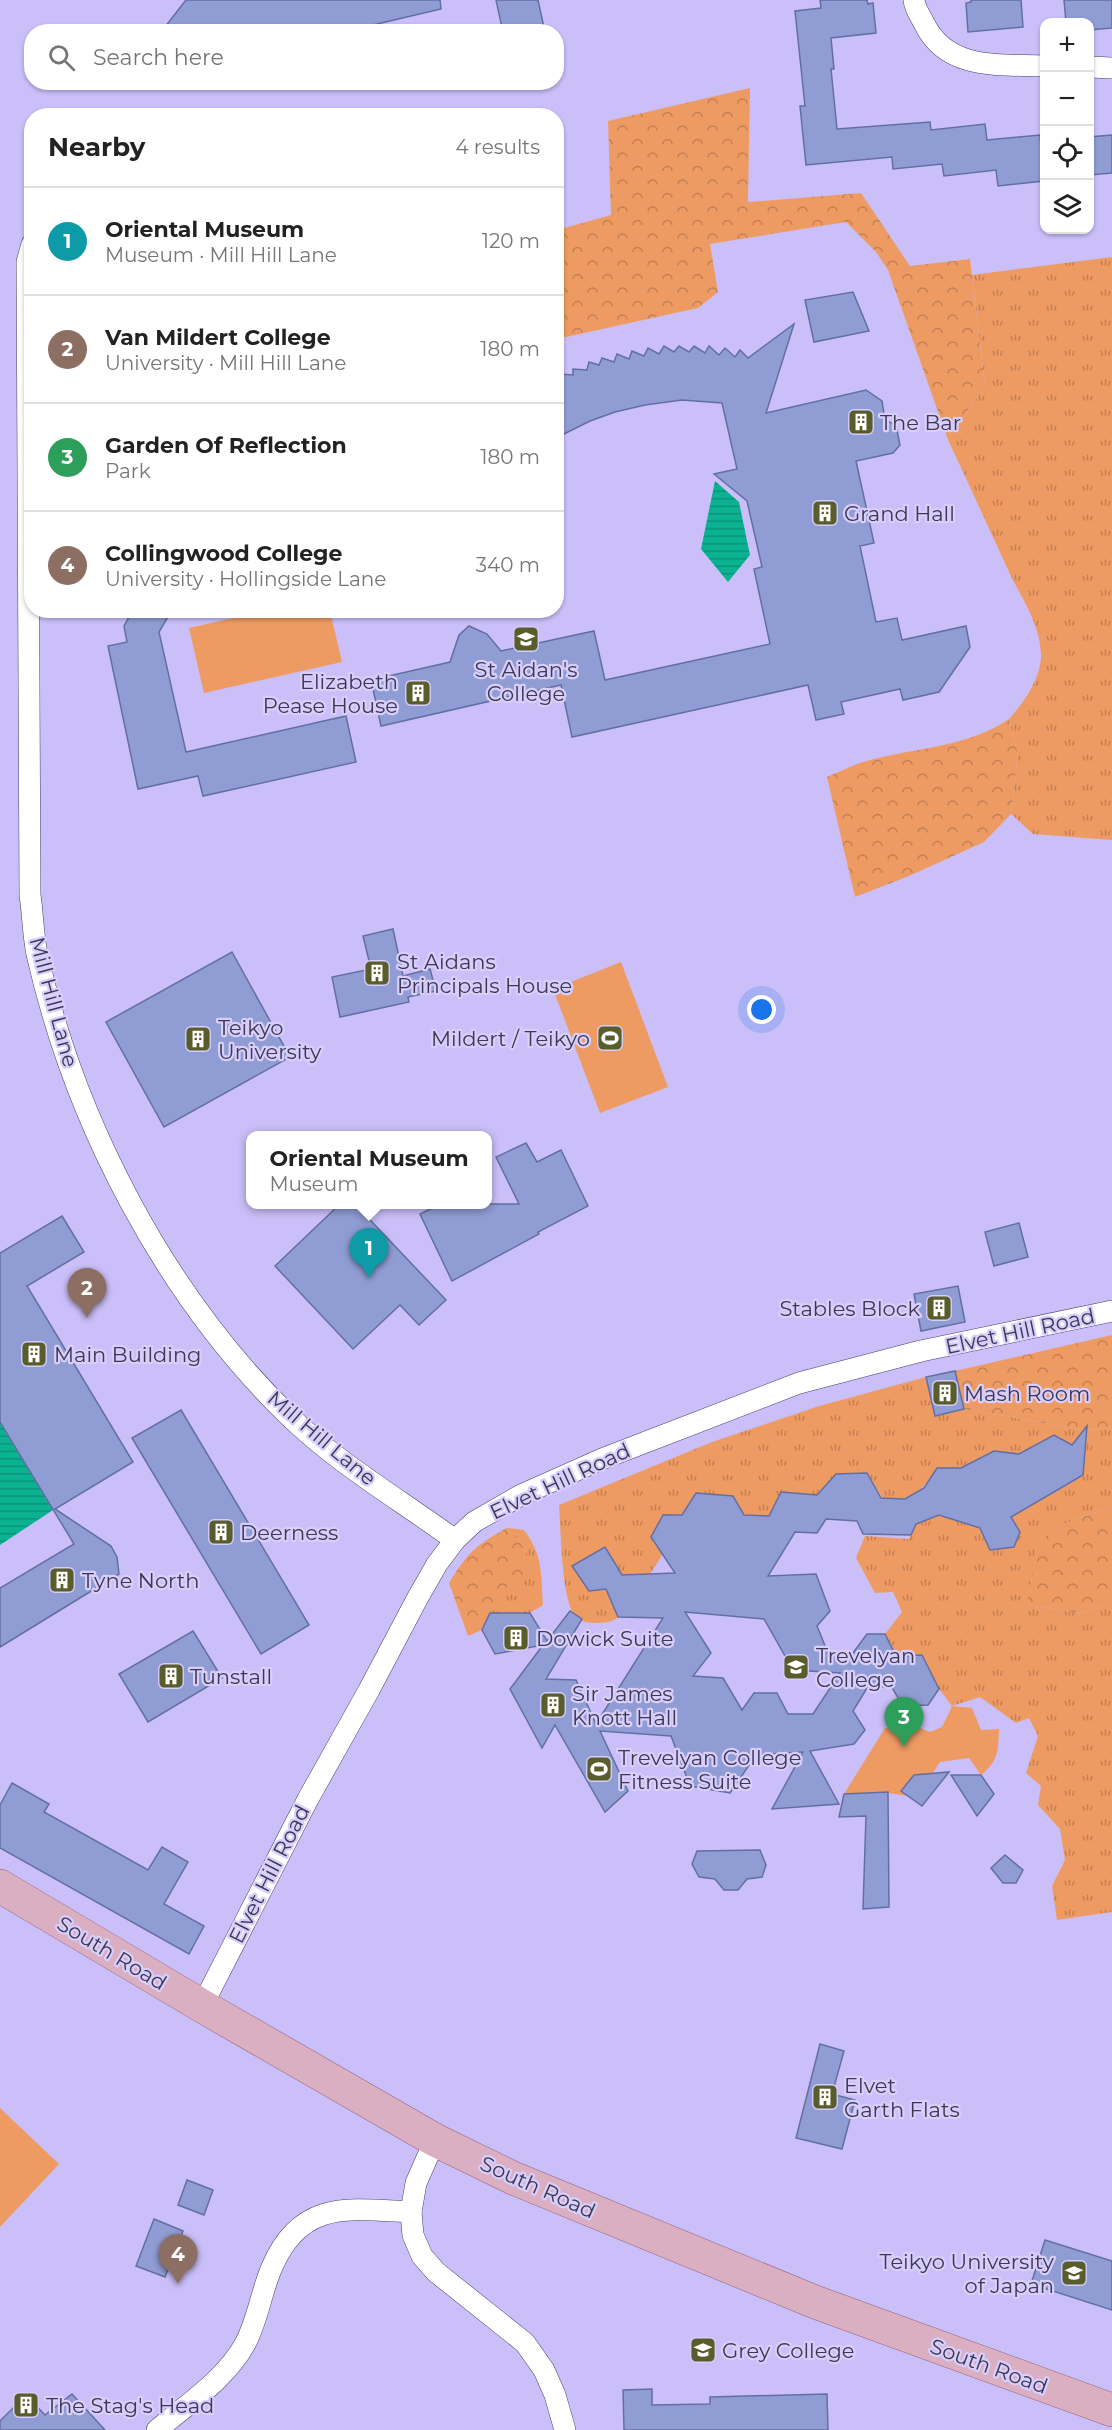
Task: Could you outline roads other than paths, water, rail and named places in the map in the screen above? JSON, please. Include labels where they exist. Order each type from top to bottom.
[{"type":"main road","name":"South Road","points":[[0,1886],[435,2140],[513,2178],[815,2302],[1112,2410]]},
{"type":"street","points":[[914,0],[930,35],[946,52],[968,62],[1040,66]]},
{"type":"street","points":[[1094,67],[1112,68]]},
{"type":"street","name":"Mill Hill Lane","points":[[29,618],[30,895],[37,951],[52,1011],[85,1107],[137,1215],[192,1302],[240,1366],[289,1416],[339,1457],[455,1540]]},
{"type":"street","name":"Elvet Hill Road","points":[[202,2006],[308,1799],[417,1599],[437,1564],[455,1540],[474,1522],[521,1495],[612,1455],[799,1383],[921,1351],[1112,1311]]},
{"type":"street","points":[[435,2140],[416,2183],[411,2212],[413,2235],[422,2256],[436,2272],[472,2298],[525,2343],[535,2356],[555,2395],[565,2430]]},
{"type":"street","points":[[157,2430],[230,2366],[245,2344],[253,2326],[272,2268],[282,2249],[297,2229],[327,2212],[368,2210],[411,2212]]},
{"type":"place","name":"The Bar","points":[[861,422]]},
{"type":"place","name":"Grand Hall","points":[[825,513]]},
{"type":"place","name":"St Aidan's College","points":[[526,639]]},
{"type":"place","name":"Elizabeth Pease House","points":[[418,693]]},
{"type":"place","name":"St Aidans Principals House","points":[[377,973]]},
{"type":"place","name":"Mildert / Teikyo","points":[[610,1038]]},
{"type":"place","name":"Teikyo University","points":[[198,1039]]},
{"type":"place","name":"Oriental Museum","points":[[369,1278]]},
{"type":"place","name":"Stables Block","points":[[939,1308]]},
{"type":"place","name":"Van Mildert College","points":[[87,1318]]},
{"type":"place","name":"Main Building","points":[[34,1354]]},
{"type":"place","name":"Mash Room","points":[[945,1393]]},
{"type":"place","name":"Deerness","points":[[221,1532]]},
{"type":"place","name":"Tyne North","points":[[62,1580]]},
{"type":"place","name":"Dowick Suite","points":[[516,1638]]},
{"type":"place","name":"Trevelyan College","points":[[796,1667]]},
{"type":"place","name":"Tunstall","points":[[171,1676]]},
{"type":"place","name":"Sir James Knott Hall","points":[[553,1705]]},
{"type":"place","name":"Garden Of Reflection","points":[[904,1747]]},
{"type":"place","name":"Trevelyan College Fitness Suite","points":[[599,1769]]},
{"type":"place","name":"Elvet Garth Flats","points":[[825,2097]]},
{"type":"place","name":"Teikyo University of Japan","points":[[1074,2273]]},
{"type":"place","name":"Collingwood College","points":[[178,2284]]},
{"type":"place","name":"Grey College","points":[[703,2350]]},
{"type":"place","name":"The Stag's Head","points":[[26,2405]]}]
